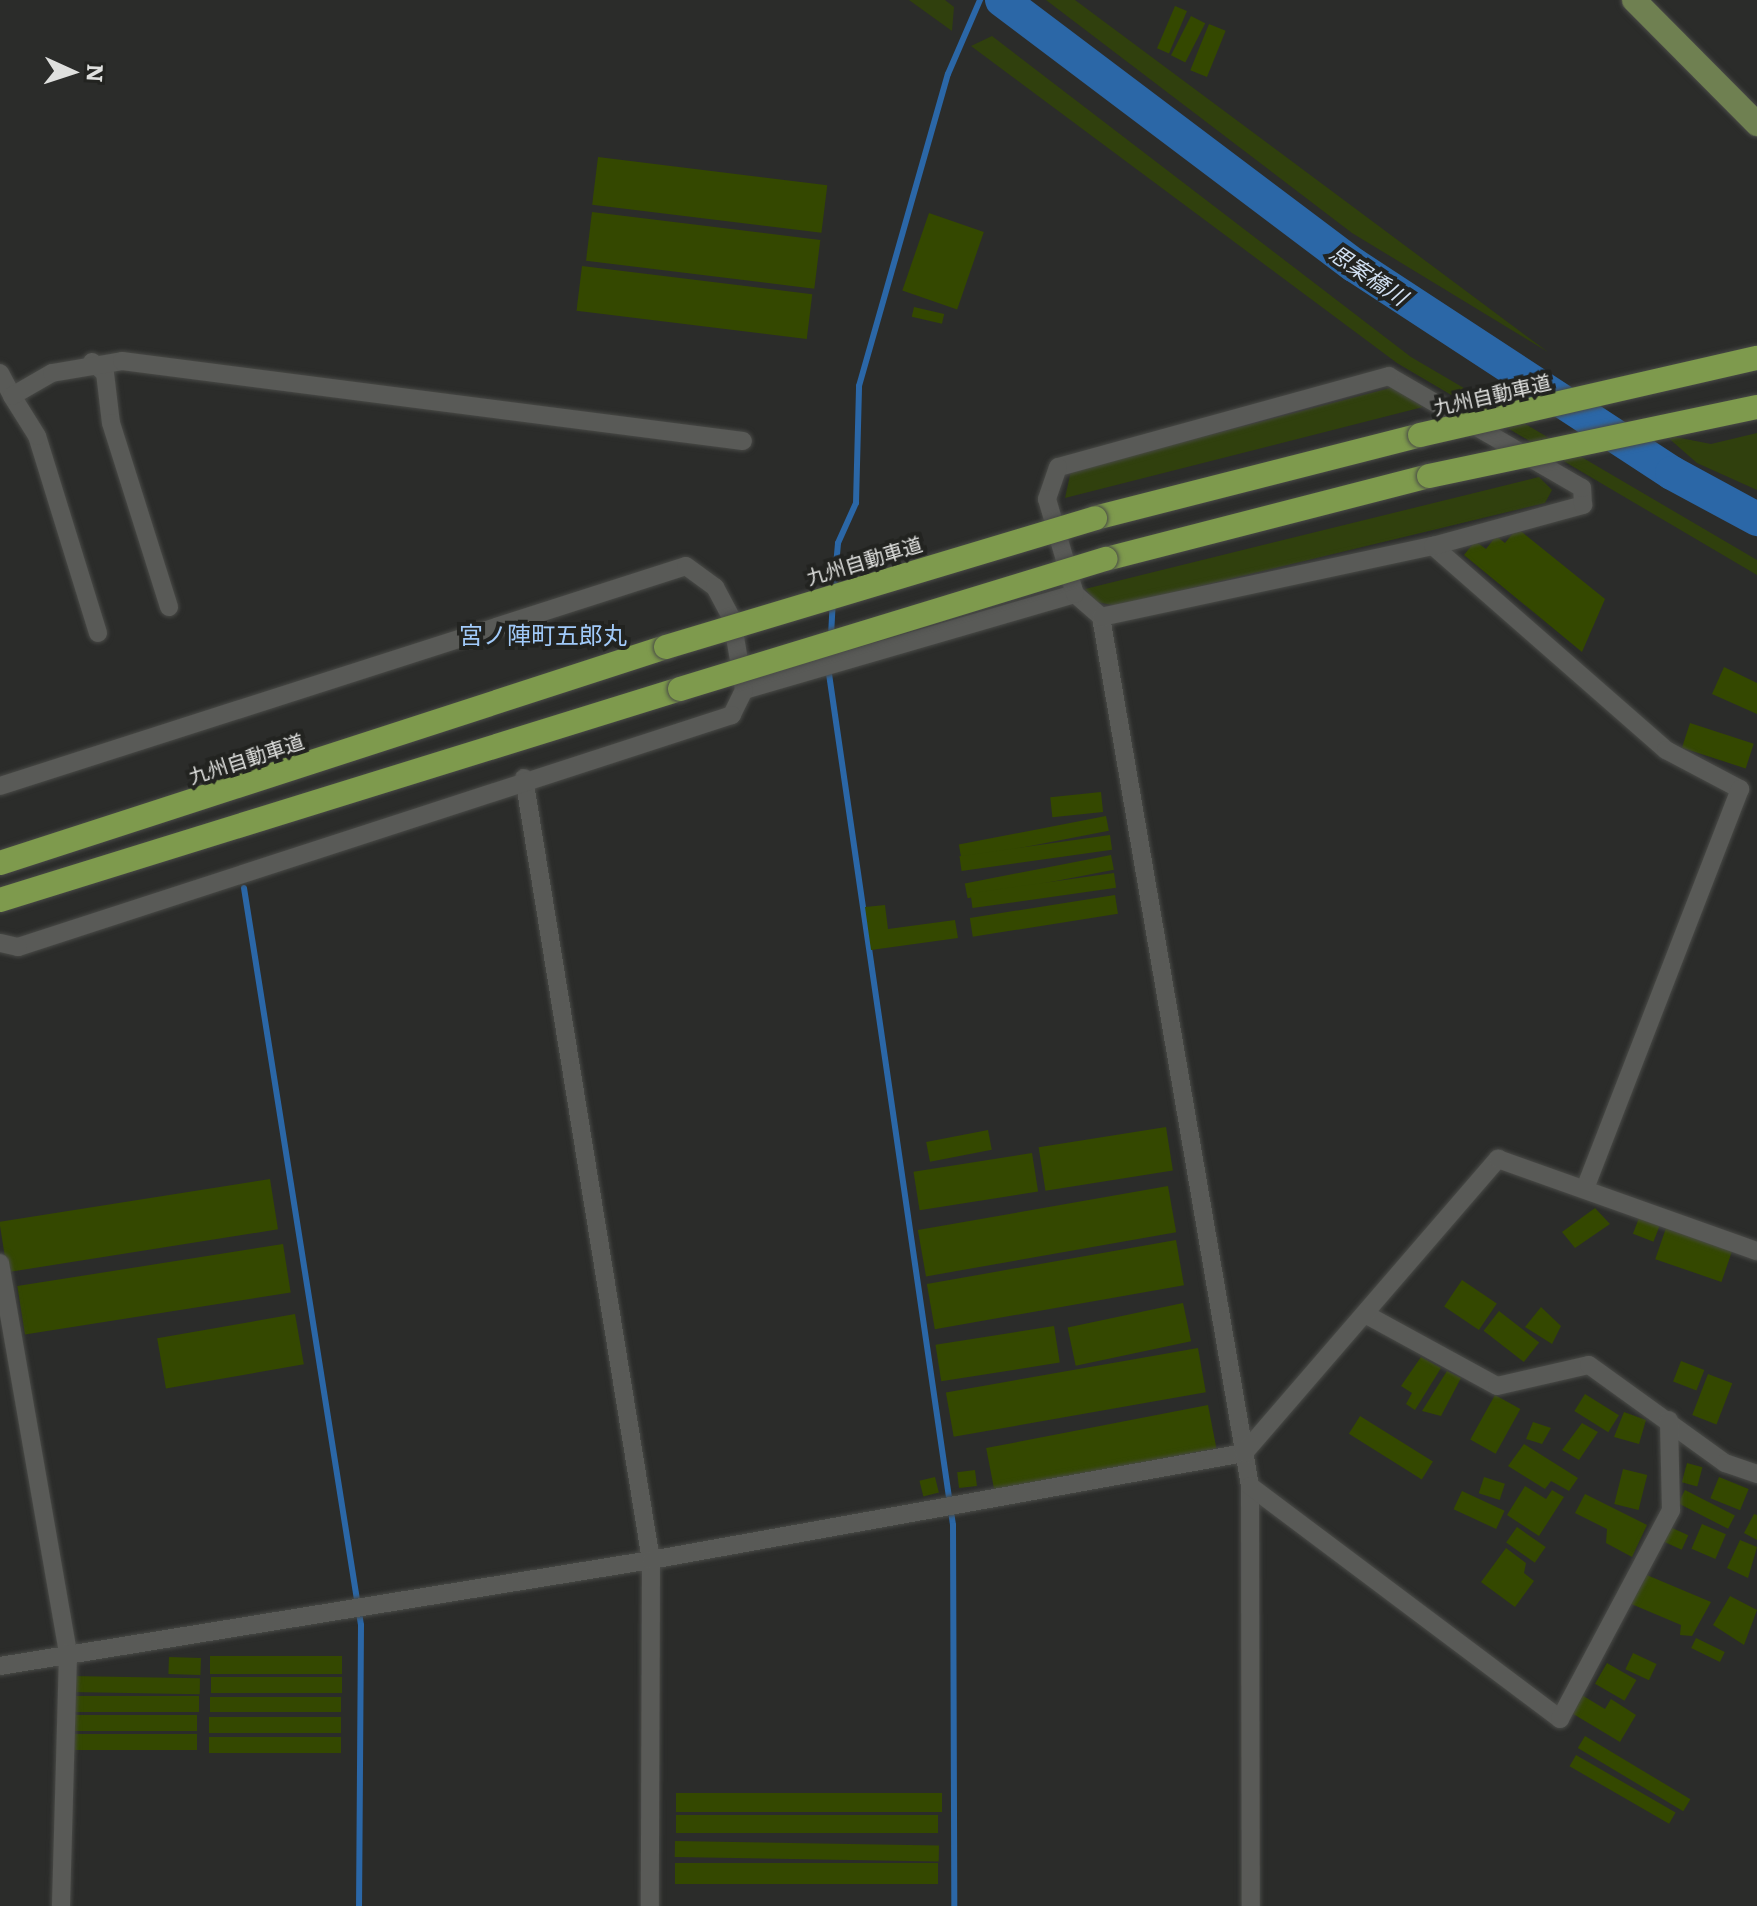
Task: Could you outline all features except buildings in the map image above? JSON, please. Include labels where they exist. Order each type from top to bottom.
[{"type":"highway","name":"九州自動車道","points":[[0,863],[666,647],[1095,518],[1420,435],[1757,358]]},
{"type":"highway","points":[[2,900],[1106,559],[1429,476],[1757,407]]},
{"type":"main road","points":[[1634,0],[1757,124]]},
{"type":"street","points":[[92,362],[105,373],[111,423],[169,607]]},
{"type":"street","points":[[12,396],[52,373],[92,362],[743,441]]},
{"type":"street","points":[[0,373],[37,436],[98,633]]},
{"type":"street","points":[[1101,617],[1433,546],[1583,505],[1582,488],[1389,376],[1058,467],[1047,499],[1075,594],[1101,617],[1250,1486],[1251,1906]]},
{"type":"street","points":[[1433,546],[1666,750],[1740,789],[1586,1187]]},
{"type":"street","points":[[0,786],[686,566],[715,587],[732,619],[744,690],[732,715],[524,778],[18,947],[0,943]]},
{"type":"street","points":[[744,690],[1075,594]]},
{"type":"street","points":[[524,778],[651,1560],[650,1906]]},
{"type":"street","points":[[0,1666],[651,1560],[1244,1453],[1498,1159],[1586,1187],[1757,1251]]},
{"type":"street","points":[[0,1263],[68,1654],[61,1906]]},
{"type":"street","points":[[1365,1314],[1481,1382],[1511,1387],[1589,1365],[1725,1463],[1757,1474]]},
{"type":"street","points":[[1250,1486],[1560,1719],[1671,1510],[1669,1420]]},
{"type":"green space","points":[[909,0],[945,0],[954,7],[952,31]]},
{"type":"green space","points":[[1046,0],[1075,0],[1548,352],[1352,233]]},
{"type":"green space","points":[[992,36],[1411,357],[1757,560],[1757,575],[1397,363],[971,46]]},
{"type":"green space","points":[[1394,387],[1423,407],[1065,498],[1071,471]]},
{"type":"green space","points":[[1757,433],[1757,490],[1697,463],[1665,435],[1711,444]]},
{"type":"green space","points":[[1539,477],[1552,490],[1545,503],[1117,606],[1097,602],[1085,589]]},
{"type":"waterway","points":[[834,588],[838,543],[856,503],[859,386],[948,74],[980,0]]},
{"type":"waterway","name":"思案橋川","points":[[1002,0],[1354,265],[1672,473],[1757,519]]},
{"type":"waterway","points":[[831,636],[833,603]]},
{"type":"waterway","points":[[828,667],[953,1525],[954,1906]]},
{"type":"waterway","points":[[244,888],[361,1625],[359,1906]]},
{"type":"district","name":"宮ノ陣町五郎丸","points":[[543,634]]}]
